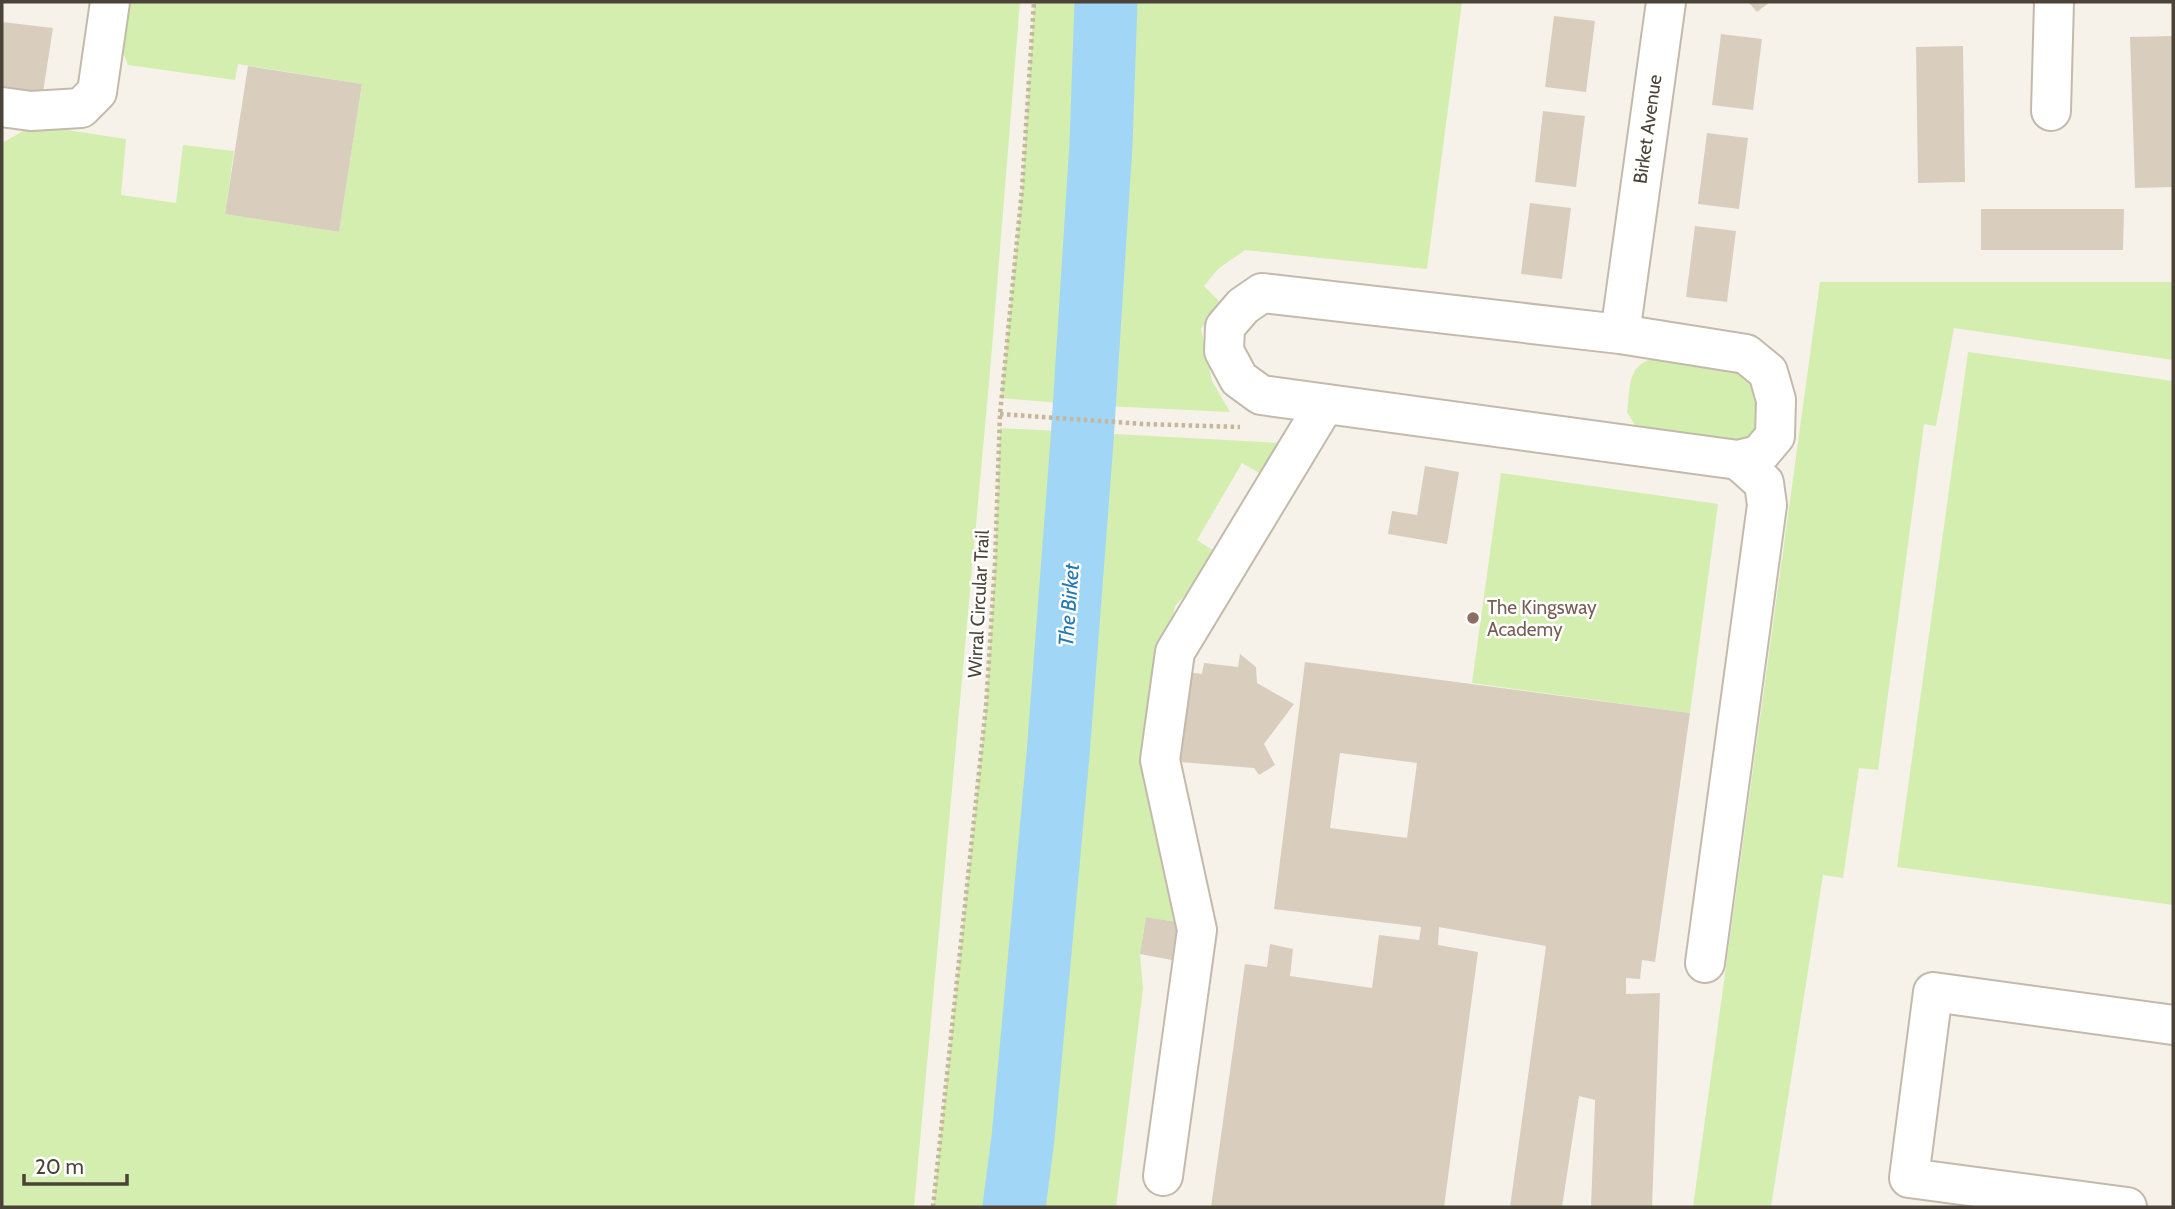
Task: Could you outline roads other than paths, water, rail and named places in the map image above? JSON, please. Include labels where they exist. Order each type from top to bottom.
[{"type":"street","points":[[2,107],[31,111],[81,108],[97,92],[110,2]]},
{"type":"street","name":"Birket Avenue","points":[[1620,334],[1666,2]]},
{"type":"street","points":[[2050,111],[2054,2]]},
{"type":"street","points":[[1262,293],[1620,334],[1746,354],[1768,372],[1776,400],[1775,436],[1759,455],[1738,460],[1325,404],[1261,395],[1239,379],[1224,351],[1225,327],[1243,306],[1262,293]]},
{"type":"street","points":[[1163,1175],[1197,930],[1160,760],[1175,652],[1325,404]]},
{"type":"street","points":[[1705,963],[1768,505],[1764,483],[1738,460]]},
{"type":"street","points":[[2127,1207],[1909,1178],[1933,992],[2173,1025]]},
{"type":"waterway","name":"The Birket","points":[[1014,1207],[1023,1138],[1058,755],[1082,441],[1101,144],[1106,2]]},
{"type":"place","name":"The Kingsway Academy","points":[[1473,618]]}]
